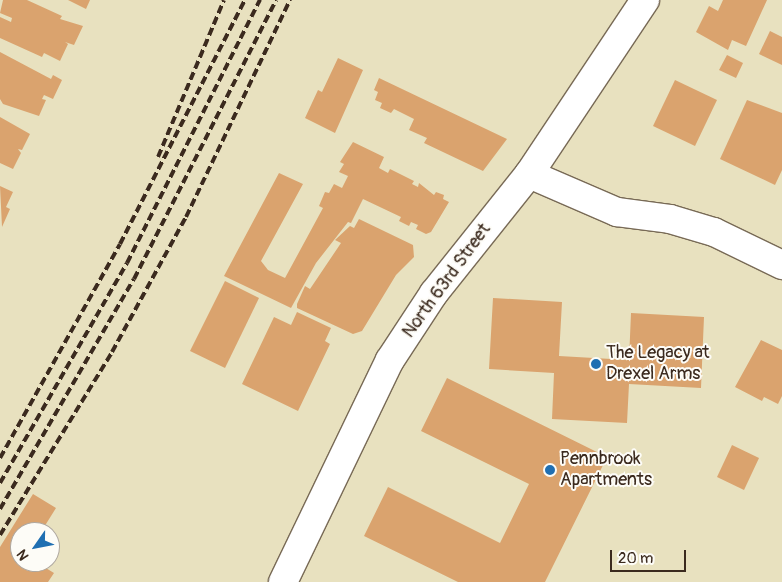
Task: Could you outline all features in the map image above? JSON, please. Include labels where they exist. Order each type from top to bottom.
[{"type":"main road","name":"North 63rd Street","points":[[283,582],[390,360],[434,293],[529,174],[645,0]]},
{"type":"main road","points":[[529,174],[618,212],[670,219],[714,232],[782,265]]},
{"type":"building","points":[[3,0],[27,0],[62,16],[60,19],[83,26],[74,45],[65,42],[68,44],[60,61],[44,53],[42,57],[0,38],[0,17],[11,22],[12,18],[0,13]]},
{"type":"building","points":[[68,0],[90,0],[86,9]]},
{"type":"building","points":[[723,0],[767,0],[746,46],[732,40],[728,50],[696,32],[709,6],[718,11]]},
{"type":"building","points":[[770,31],[782,37],[782,65],[759,54]]},
{"type":"building","points":[[0,52],[51,79],[53,75],[62,80],[53,99],[44,95],[42,99],[46,100],[39,116],[3,104],[0,99]]},
{"type":"building","points":[[727,55],[743,63],[736,78],[719,70]]},
{"type":"building","points":[[338,58],[363,70],[335,133],[305,118],[318,90],[322,92]]},
{"type":"building","points":[[379,78],[507,139],[483,171],[424,143],[427,138],[409,130],[414,119],[394,109],[391,113],[380,108],[382,103],[375,100],[378,92],[374,90]]},
{"type":"building","points":[[675,80],[717,100],[695,146],[653,126]]},
{"type":"building","points":[[747,100],[782,113],[782,170],[775,185],[720,159]]},
{"type":"building","points":[[0,117],[30,134],[22,150],[18,149],[21,153],[13,169],[0,163]]},
{"type":"building","points":[[353,142],[384,157],[379,168],[388,173],[390,169],[414,181],[412,184],[418,187],[419,183],[434,195],[436,192],[444,195],[443,199],[449,202],[431,232],[426,234],[416,229],[418,225],[411,222],[409,226],[399,221],[401,217],[363,199],[351,223],[348,222],[316,263],[291,308],[224,276],[279,173],[303,184],[261,261],[268,270],[285,278],[323,208],[319,206],[325,192],[329,193],[334,184],[342,188],[348,176],[339,172],[344,164],[340,162]]},
{"type":"building","points":[[0,186],[13,192],[6,207],[10,209],[2,227]]},
{"type":"building","points":[[359,219],[413,245],[414,257],[396,275],[362,331],[353,334],[297,308],[297,304],[305,286],[310,289],[341,243],[335,240],[350,226],[354,228]]},
{"type":"building","points":[[225,281],[259,298],[225,368],[190,351]]},
{"type":"building","name":"The Legacy at Drexel Arms","points":[[493,298],[562,302],[559,356],[629,360],[631,313],[704,317],[701,388],[629,384],[627,423],[552,419],[554,373],[489,369]]},
{"type":"building","points":[[297,312],[331,328],[325,341],[330,344],[298,411],[242,384],[274,317],[291,325]]},
{"type":"building","points":[[761,340],[782,350],[782,396],[778,404],[764,397],[762,401],[735,387]]},
{"type":"building","name":"Pennbrook Apartments","points":[[447,378],[607,457],[545,582],[458,582],[364,536],[388,487],[500,543],[529,484],[421,431]]},
{"type":"building","points":[[732,445],[759,458],[744,490],[717,477]]},
{"type":"building","points":[[33,494],[56,508],[47,522],[16,522]]},
{"type":"building","points":[[10,531],[10,572],[54,573],[48,582],[0,582],[0,547]]},
{"type":"railway","points":[[158,157],[224,0]]},
{"type":"railway","points":[[0,458],[120,244],[245,0]]},
{"type":"railway","points":[[0,483],[127,263],[260,0]]},
{"type":"railway","points":[[0,509],[134,279],[276,0]]},
{"type":"railway","points":[[0,535],[112,352],[186,217],[290,0]]},
{"type":"place","name":"The Legacy at Drexel Arms","points":[[596,364]]},
{"type":"place","name":"Pennbrook Apartments","points":[[550,470]]}]
